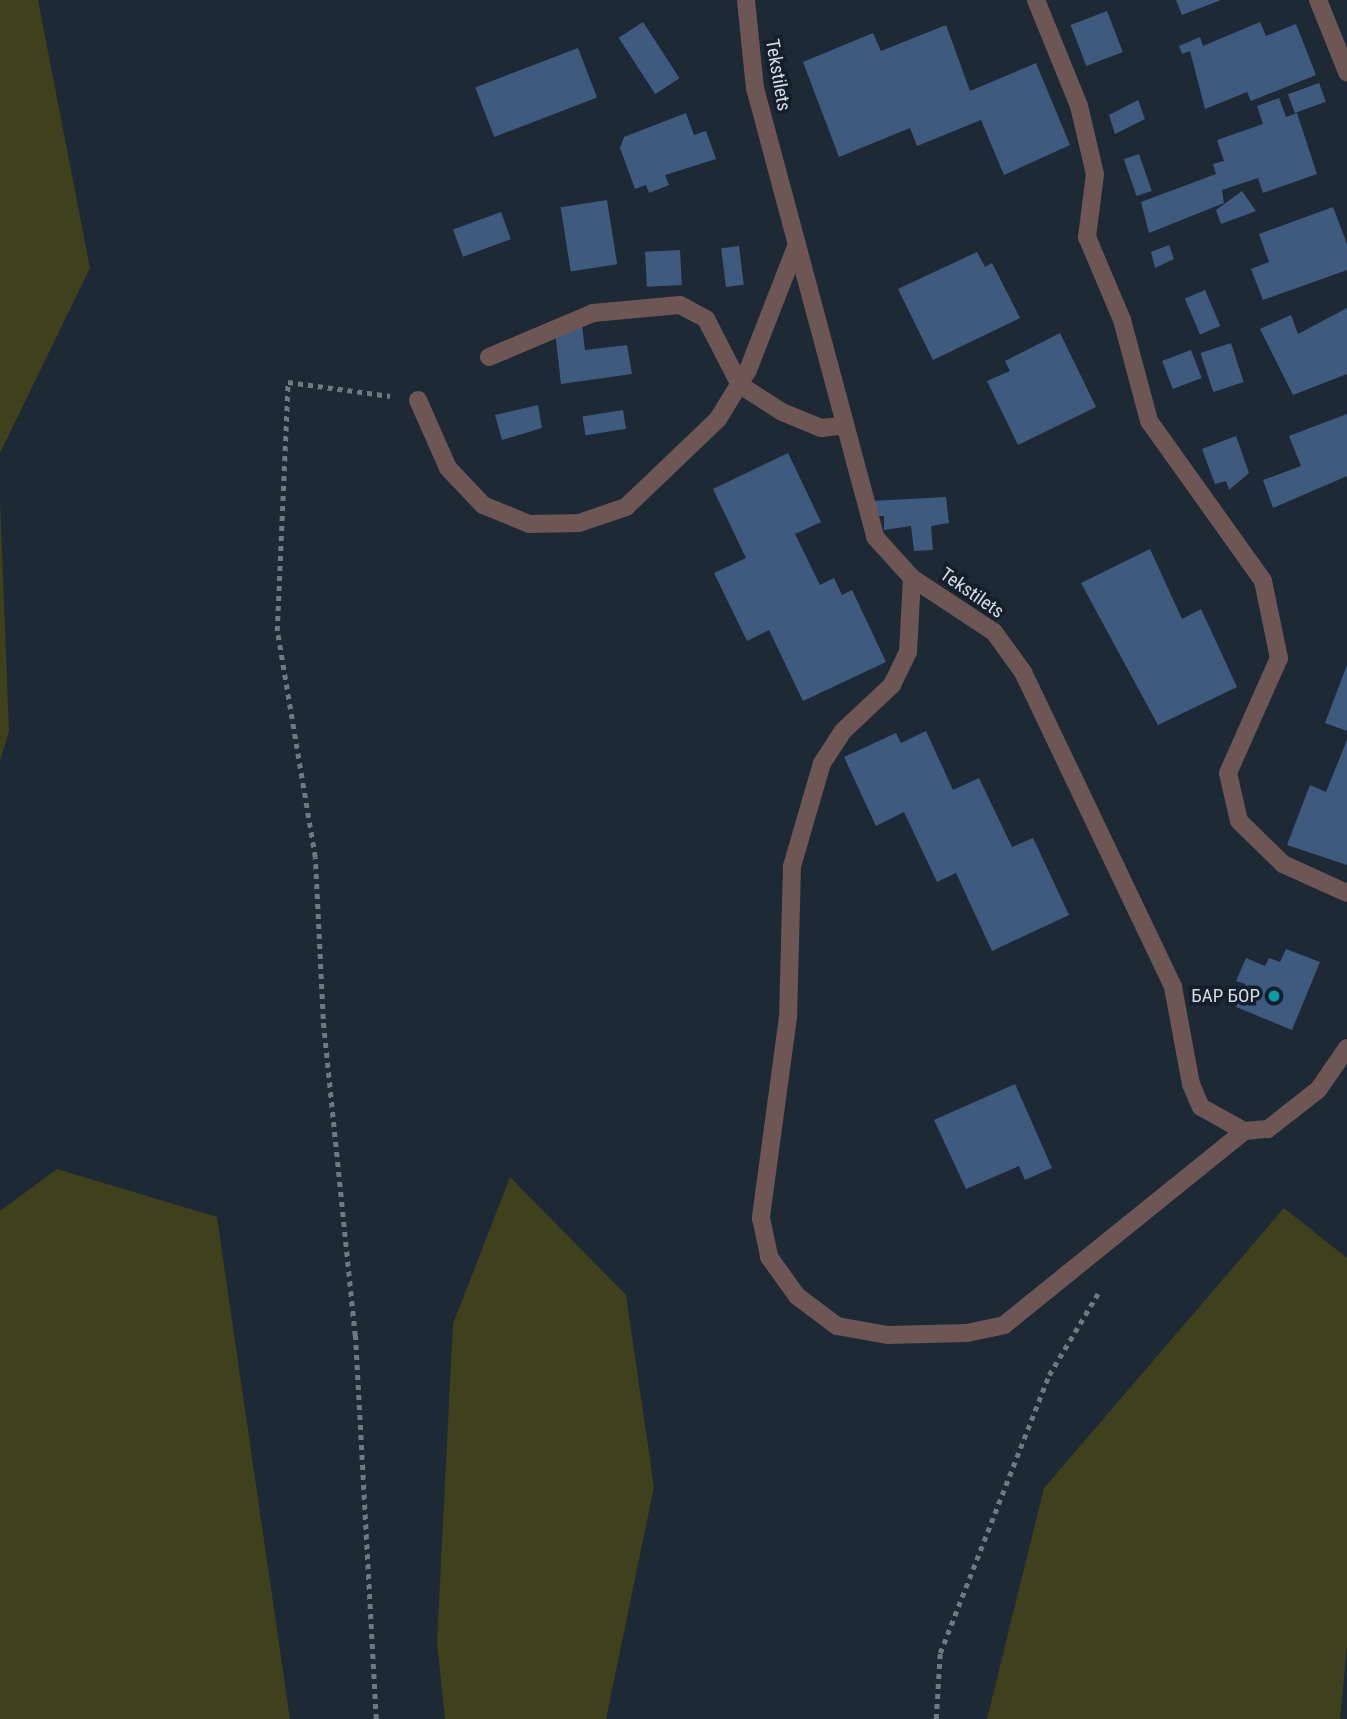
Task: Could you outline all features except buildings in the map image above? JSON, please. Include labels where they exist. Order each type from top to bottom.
[{"type":"street","name":"Tekstilets","points":[[746,0],[755,88],[797,244],[841,426],[875,537],[912,579],[994,632],[1023,671],[1173,987],[1191,1084],[1201,1107],[1244,1131]]},
{"type":"street","points":[[1036,0],[1079,106],[1095,174],[1087,237],[1122,320],[1149,421],[1263,581],[1279,658],[1228,773],[1239,821],[1283,864],[1347,893]]},
{"type":"street","points":[[1318,0],[1347,72]]},
{"type":"street","points":[[418,400],[448,468],[483,505],[528,524],[579,523],[626,507],[672,469],[740,385],[797,244]]},
{"type":"street","points":[[489,357],[593,313],[680,305],[706,319],[740,385],[792,416],[821,428],[841,426]]},
{"type":"street","points":[[912,579],[908,652],[892,685],[843,730],[822,763],[792,866],[788,1017],[761,1218],[769,1256],[797,1296],[837,1326],[888,1335],[967,1333],[1004,1325],[1244,1131],[1268,1129],[1318,1090],[1347,1048]]},
{"type":"path","points":[[376,1719],[355,1336],[323,1018],[315,858],[277,631],[288,382],[418,400]]},
{"type":"path","points":[[936,1719],[940,1653],[1049,1375],[1104,1283]]},
{"type":"green space","points":[[0,0],[38,0],[90,268],[0,453]]},
{"type":"green space","points":[[0,501],[9,731],[0,761]]},
{"type":"green space","points":[[57,1169],[217,1217],[290,1719],[0,1719],[0,1211]]},
{"type":"green space","points":[[510,1177],[626,1295],[654,1487],[606,1719],[445,1719],[437,1642],[453,1324]]},
{"type":"green space","points":[[1284,1208],[1347,1258],[1347,1647],[1340,1719],[987,1719],[1044,1488]]},
{"type":"place","name":"БАР БОР","points":[[1274,996]]}]
